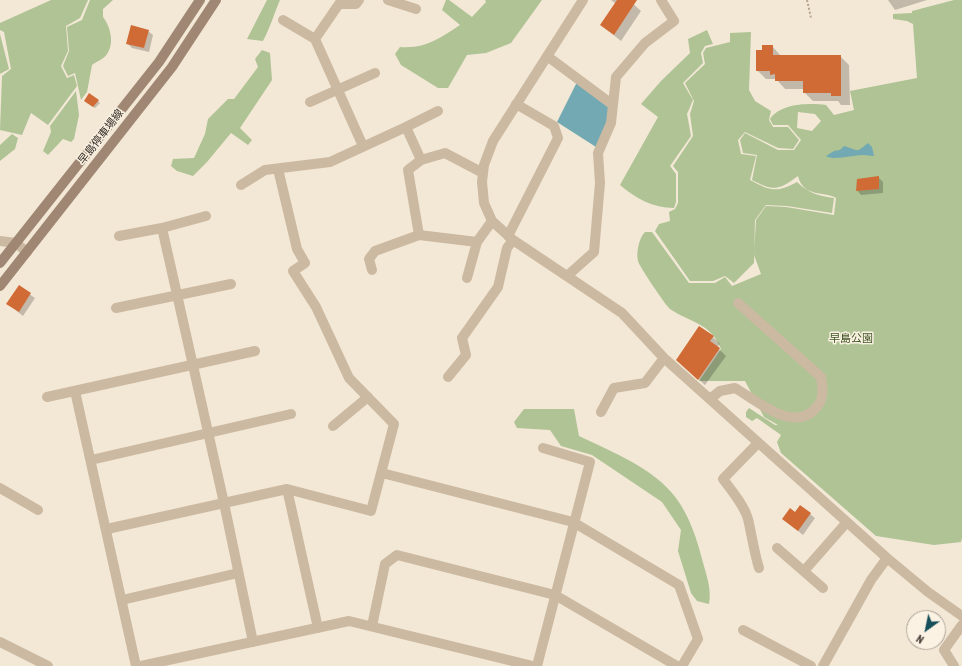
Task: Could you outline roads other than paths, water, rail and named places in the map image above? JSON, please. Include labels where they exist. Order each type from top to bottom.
[{"type":"main road","name":"早島停車場線","points":[[0,263],[159,62],[200,0]]},
{"type":"main road","name":"早島停車場線","points":[[0,286],[172,67],[216,0]]},
{"type":"street","points":[[315,39],[339,4],[356,4],[359,0]]},
{"type":"street","points":[[388,0],[416,9]]},
{"type":"street","points":[[583,0],[493,141],[483,173],[482,182],[484,203],[492,221],[510,238],[622,313],[664,358],[887,558],[928,592],[962,616]]},
{"type":"street","points":[[566,276],[594,252],[600,183],[598,153],[611,123],[616,77],[645,43],[674,21],[660,0]]},
{"type":"street","points":[[283,20],[315,39],[363,146]]},
{"type":"street","points":[[547,56],[613,105]]},
{"type":"street","points":[[310,102],[375,74]]},
{"type":"street","points":[[448,377],[466,355],[462,338],[498,287],[510,238],[558,138],[554,126],[516,104]]},
{"type":"street","points":[[241,185],[265,170],[330,162],[438,111]]},
{"type":"street","points":[[406,126],[421,160]]},
{"type":"street","points":[[419,235],[408,170],[421,160],[445,153],[483,173]]},
{"type":"street","points":[[107,529],[287,489],[371,511],[394,424],[349,378],[316,307],[293,271],[305,262],[297,249],[278,169]]},
{"type":"street","points":[[119,236],[162,228],[206,216]]},
{"type":"street","points":[[467,278],[477,242],[492,221]]},
{"type":"street","points":[[162,228],[209,434],[253,642]]},
{"type":"street","points":[[372,270],[370,259],[375,250],[419,235],[477,242]]},
{"type":"street","points":[[0,241],[16,243],[27,252]]},
{"type":"street","points":[[116,308],[231,284]]},
{"type":"street","points":[[710,399],[720,391],[735,388],[780,415],[798,419],[810,414],[820,403],[823,391],[821,378],[738,303]]},
{"type":"street","points":[[47,397],[255,351]]},
{"type":"street","points":[[601,412],[614,388],[645,383],[664,358]]},
{"type":"street","points":[[75,391],[107,529],[136,666]]},
{"type":"street","points":[[333,426],[368,398]]},
{"type":"street","points":[[91,460],[291,414]]},
{"type":"street","points":[[758,443],[723,479],[737,497],[748,518],[755,555],[760,568]]},
{"type":"street","points":[[537,666],[573,522],[590,462],[543,448]]},
{"type":"street","points":[[382,473],[573,522],[679,585],[698,639],[682,666]]},
{"type":"street","points":[[0,488],[38,510]]},
{"type":"street","points":[[287,489],[318,628]]},
{"type":"street","points":[[804,571],[847,522]]},
{"type":"street","points":[[777,548],[824,588]]},
{"type":"street","points":[[372,626],[385,564],[397,556],[555,595],[677,666]]},
{"type":"street","points":[[823,666],[871,580],[887,558]]},
{"type":"street","points":[[122,600],[238,573]]},
{"type":"street","points":[[141,666],[350,621],[532,666]]},
{"type":"street","points":[[954,666],[944,650],[962,625]]},
{"type":"street","points":[[743,630],[811,666]]},
{"type":"street","points":[[0,642],[48,666]]},
{"type":"water","points":[[577,82],[609,108],[607,123],[596,147],[557,122]]},
{"type":"water","points":[[868,143],[872,147],[874,156],[863,155],[833,158],[826,156],[834,151],[840,150],[844,146],[859,150]]},
{"type":"park label","name":"早島公園","points":[[851,339]]}]
